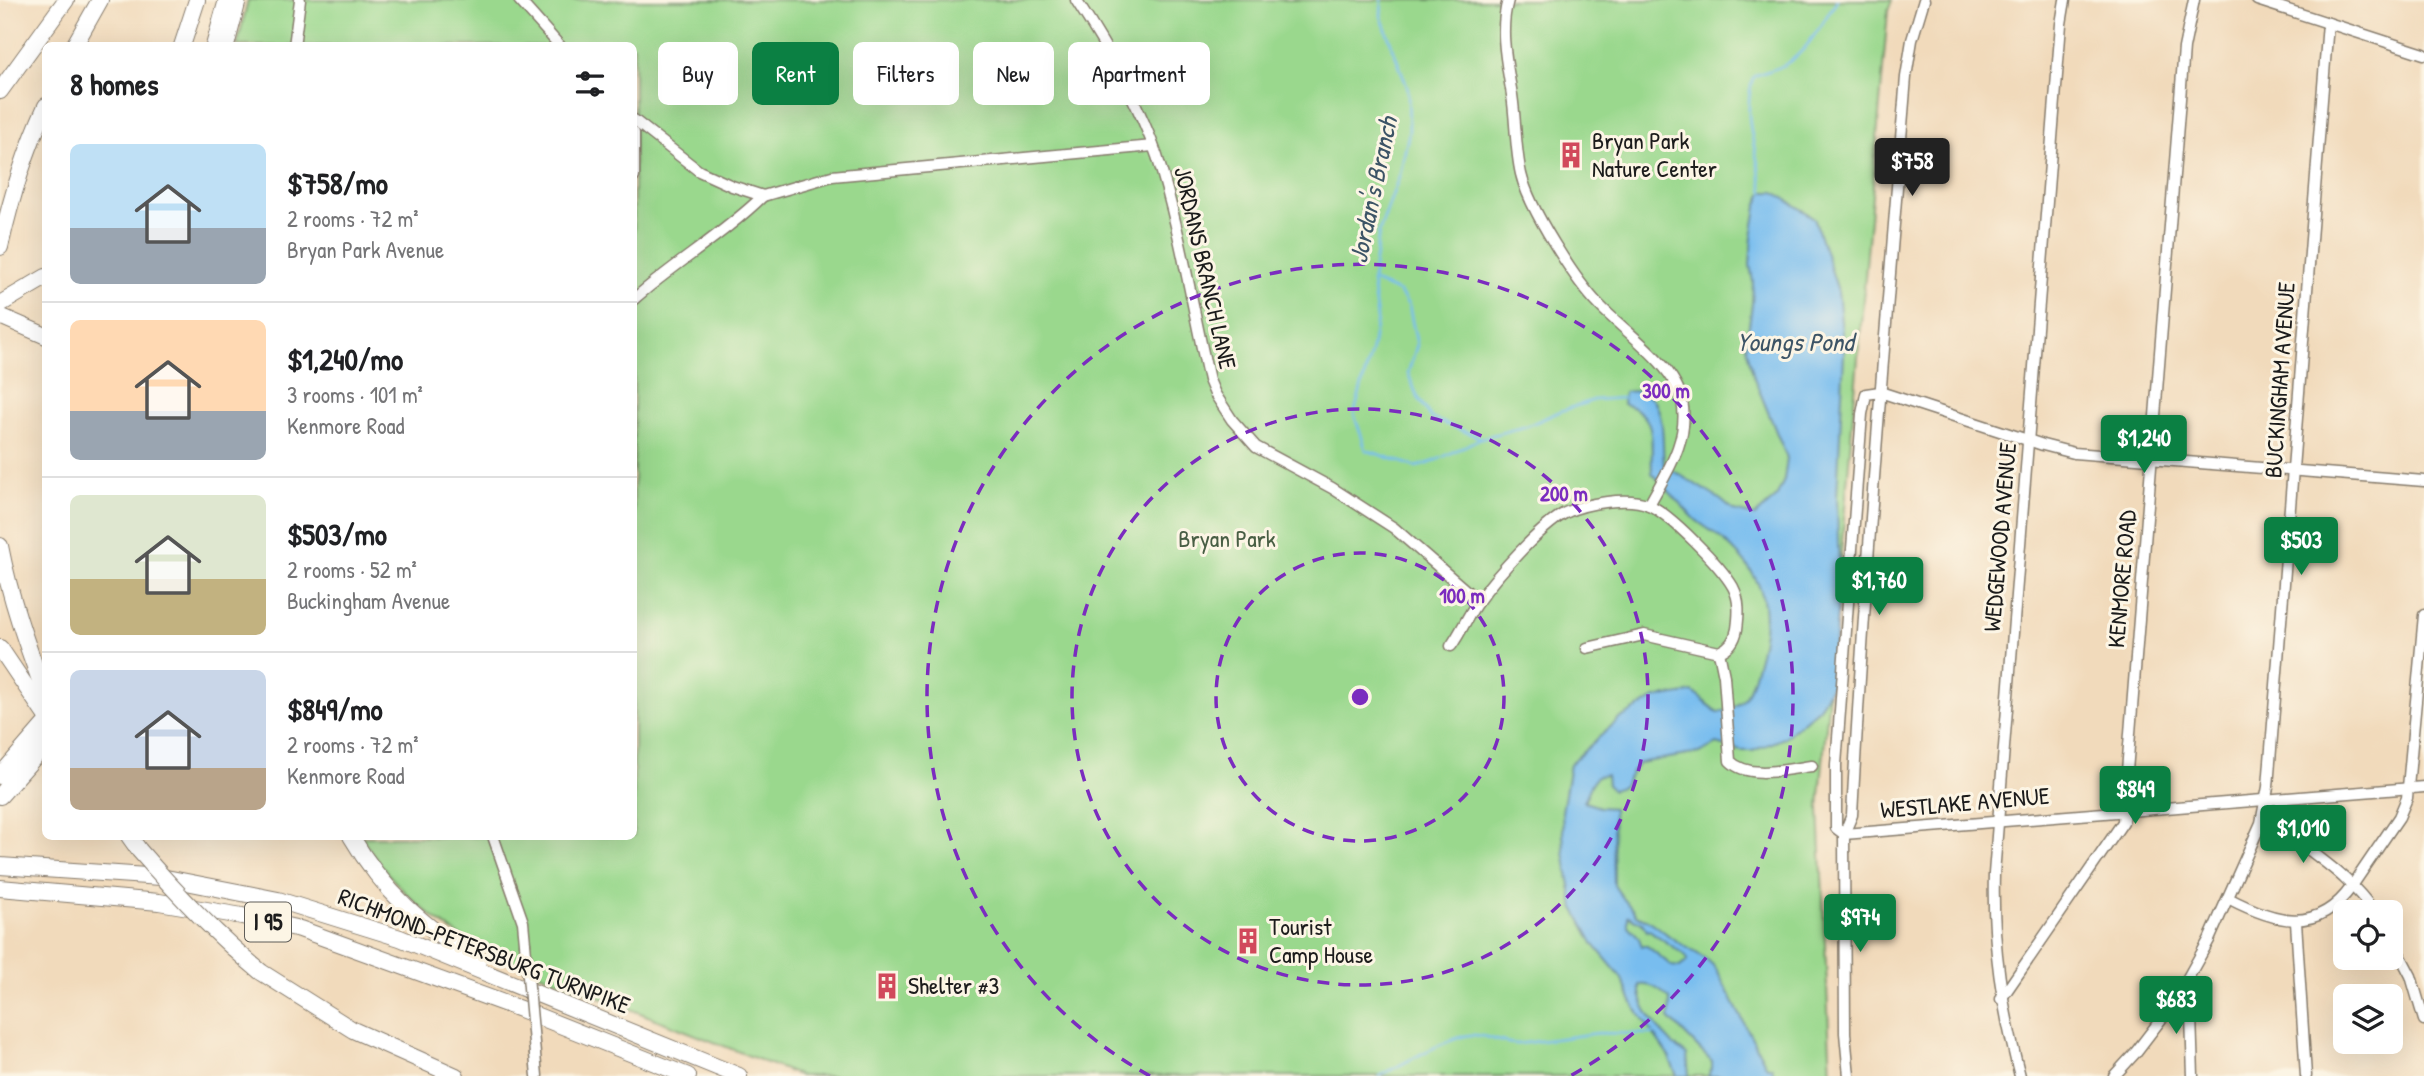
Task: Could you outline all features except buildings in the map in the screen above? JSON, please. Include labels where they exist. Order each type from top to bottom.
[{"type":"highway","points":[[0,91],[66,0]]},
{"type":"highway","points":[[77,42],[100,0]]},
{"type":"highway","points":[[183,42],[197,0]]},
{"type":"highway","points":[[215,42],[227,0]]},
{"type":"highway","points":[[227,42],[238,0]]},
{"type":"highway","points":[[0,247],[13,192],[27,148],[42,115]]},
{"type":"highway","points":[[0,304],[42,278]]},
{"type":"highway","points":[[0,316],[42,334]]},
{"type":"highway","points":[[0,546],[6,580],[22,634],[42,686]]},
{"type":"highway","points":[[0,648],[42,710]]},
{"type":"highway","points":[[0,796],[42,730]]},
{"type":"highway","points":[[0,776],[42,747]]},
{"type":"highway","points":[[133,840],[177,895],[226,943],[261,972],[354,1030],[456,1076]]},
{"type":"highway","points":[[354,840],[384,884],[410,913],[445,940],[509,982]]},
{"type":"highway","name":"RICHMOND-PETERSBURG TURNPIKE","points":[[0,866],[161,877],[278,900],[400,938],[739,1076]]},
{"type":"highway","name":"RICHMOND-PETERSBURG TURNPIKE","points":[[0,888],[159,902],[300,929],[508,1004],[688,1076]]},
{"type":"street","points":[[295,42],[300,0]]},
{"type":"street","points":[[519,0],[556,42]]},
{"type":"street","name":"JORDANS BRANCH LANE","points":[[1076,0],[1132,99],[1153,146],[1209,380],[1232,421],[1256,447],[1332,488],[1394,528],[1478,601]]},
{"type":"street","points":[[1508,0],[1504,19],[1504,48],[1521,175],[1532,202],[1583,286],[1665,369],[1674,381],[1683,402],[1682,437],[1671,465],[1648,505]]},
{"type":"street","points":[[1849,1076],[1844,1033],[1844,834],[1852,815],[1861,650],[1906,77],[1914,29],[1924,0]]},
{"type":"street","name":"WEDGEWOOD AVENUE","points":[[2020,1076],[2001,999],[1993,906],[2065,0]]},
{"type":"street","name":"KENMORE ROAD","points":[[2001,999],[2118,831],[2125,811],[2184,48],[2194,0]]},
{"type":"street","points":[[2256,0],[2424,54]]},
{"type":"street","name":"BUCKINGHAM AVENUE","points":[[2114,1076],[2143,1043],[2181,990],[2209,940],[2262,823],[2294,471],[2328,23]]},
{"type":"street","points":[[637,122],[699,171],[763,196]]},
{"type":"street","points":[[637,297],[691,252],[743,215],[763,196],[832,176],[1153,146]]},
{"type":"street","points":[[1844,834],[1836,828],[1836,765],[1862,414],[1866,394],[1880,392],[2074,453],[2424,481]]},
{"type":"street","points":[[1451,646],[1478,601],[1505,568],[1563,514],[1585,505],[1607,502],[1648,505],[1673,523],[1719,567],[1733,587],[1738,600],[1734,641],[1727,649],[1719,652],[1644,635],[1587,648]]},
{"type":"street","points":[[2228,898],[2262,914],[2296,922],[2325,912],[2352,886],[2399,817],[2409,789],[2424,615]]},
{"type":"street","points":[[1719,652],[1724,676],[1730,761],[1742,770],[1754,772],[1812,766]]},
{"type":"street","name":"WESTLAKE AVENUE","points":[[1844,834],[2424,787]]},
{"type":"street","points":[[2265,800],[2269,811],[2286,830],[2352,886],[2364,900]]},
{"type":"street","points":[[495,840],[523,922],[537,1076]]},
{"type":"street","points":[[2296,922],[2306,1076]]},
{"type":"street","points":[[2403,961],[2411,976],[2424,1020]]},
{"type":"street","points":[[2181,990],[2192,1015],[2193,1076]]},
{"type":"green space","name":"Bryan Park","points":[[248,0],[1892,0],[1888,11],[1819,808],[1831,1076],[800,1076],[493,955],[454,932],[418,905],[387,873],[363,840],[637,840],[637,42],[238,42]]},
{"type":"water","name":"Youngs Pond","points":[[1763,192],[1775,192],[1814,218],[1838,291],[1844,353],[1837,497],[1839,585],[1832,685],[1819,708],[1784,738],[1753,751],[1741,751],[1717,744],[1699,753],[1639,763],[1622,787],[1613,790],[1607,785],[1606,775],[1597,776],[1584,802],[1613,808],[1614,885],[1619,893],[1636,915],[1654,924],[1715,967],[1767,1067],[1772,1067],[1774,1076],[1708,1076],[1712,1062],[1669,1018],[1670,999],[1652,986],[1640,985],[1643,1004],[1655,1024],[1687,1055],[1689,1076],[1677,1076],[1669,1057],[1634,1006],[1621,977],[1594,945],[1574,908],[1564,852],[1562,812],[1570,764],[1619,719],[1656,698],[1693,692],[1718,713],[1741,702],[1751,685],[1764,632],[1765,615],[1759,585],[1740,557],[1696,520],[1652,473],[1652,441],[1648,422],[1635,409],[1623,404],[1624,392],[1639,392],[1649,396],[1660,415],[1664,465],[1734,511],[1755,516],[1776,498],[1784,480],[1787,458],[1754,378],[1746,346],[1752,304],[1752,236],[1757,207]],"holes":[[[1628,916],[1642,923],[1647,931],[1686,956],[1687,961],[1680,967],[1672,966],[1647,946],[1642,946],[1638,936],[1628,926]]]},
{"type":"waterway","name":"Jordan's Branch","points":[[1382,0],[1381,16],[1408,89],[1409,132],[1400,174],[1379,232],[1372,281],[1377,319],[1372,349],[1354,414],[1366,450],[1416,467],[1433,462],[1481,438],[1527,426],[1561,411],[1594,400],[1623,398]]},
{"type":"waterway","points":[[1763,192],[1750,121],[1753,77],[1793,59],[1814,36],[1837,0]]},
{"type":"waterway","points":[[1372,281],[1399,292],[1409,306],[1417,345],[1408,373],[1417,396],[1431,418],[1481,438]]},
{"type":"waterway","points":[[1380,1076],[1438,1046],[1470,1035],[1518,1044],[1598,1033],[1653,1034]]},
{"type":"place","name":"Bryan Park Nature Center","points":[[1571,155]]},
{"type":"place","name":"Tourist Camp House","points":[[1248,941]]},
{"type":"place","name":"Shelter #3","points":[[887,986]]}]
